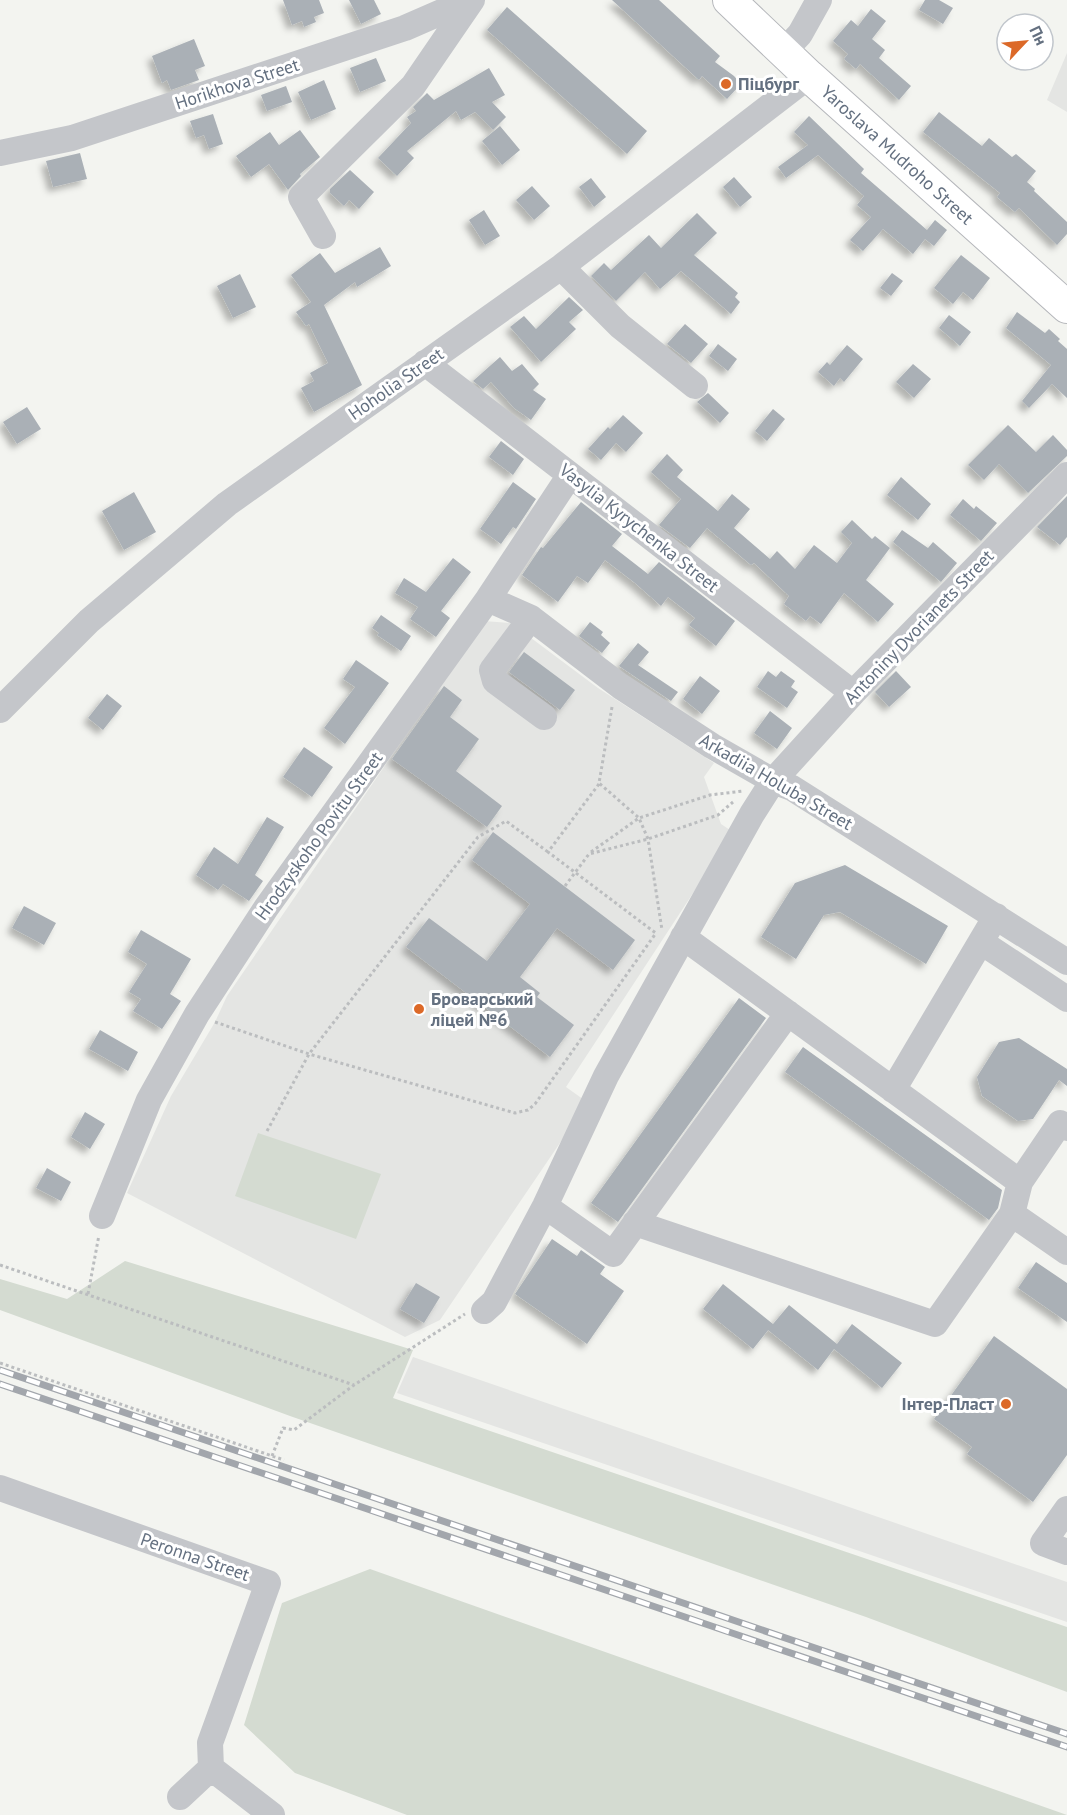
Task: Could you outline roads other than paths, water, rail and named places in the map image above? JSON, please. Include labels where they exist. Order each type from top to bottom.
[{"type":"main road","name":"Yaroslava Mudroho Street","points":[[729,0],[809,76],[1067,307]]},
{"type":"street","name":"Horikhova Street","points":[[0,153],[72,138],[405,28],[470,0]]},
{"type":"street","points":[[323,236],[301,197],[413,86],[470,0]]},
{"type":"street","points":[[783,51],[800,34],[819,0]]},
{"type":"street","name":"Hoholia Street","points":[[0,710],[90,621],[227,504],[561,267],[809,76]]},
{"type":"street","points":[[561,267],[620,326],[695,386]]},
{"type":"street","name":"Vasylia Kyrychenka Street","points":[[425,363],[853,693]]},
{"type":"street","name":"Hrodzyskoho Povitu Street","points":[[102,1216],[149,1100],[197,1014],[266,909],[488,599],[570,475]]},
{"type":"street","name":"Antoniny Dvorianets Street","points":[[484,1311],[494,1302],[545,1206],[606,1076],[752,814],[773,781],[853,693],[1067,476]]},
{"type":"street","name":"Arkadiia Holuba Street","points":[[488,599],[531,618],[620,686],[712,746],[773,781],[792,788],[1067,962]]},
{"type":"street","points":[[531,618],[492,669],[495,681],[544,717]]},
{"type":"street","points":[[893,1090],[996,916]]},
{"type":"street","points":[[683,937],[1020,1182]]},
{"type":"street","points":[[981,942],[1067,999]]},
{"type":"street","points":[[545,1206],[613,1254],[788,1013]]},
{"type":"street","points":[[635,1223],[935,1324],[1012,1214],[1020,1182],[1059,1123],[1067,1128]]},
{"type":"street","points":[[1012,1214],[1067,1252]]},
{"type":"street","name":"Peronna Street","points":[[0,1488],[268,1583],[210,1743],[211,1768]]},
{"type":"street","points":[[1067,1509],[1043,1543],[1067,1552]]},
{"type":"street","points":[[180,1797],[211,1768],[272,1815]]},
{"type":"railway","points":[[0,1370],[1067,1734]]},
{"type":"railway","points":[[0,1384],[1067,1747]]},
{"type":"place","name":"Піцбург","points":[[726,84]]},
{"type":"place","name":"Броварський ліцей №6","points":[[419,1009]]},
{"type":"place","name":"Інтер-Пласт","points":[[1006,1404]]}]
